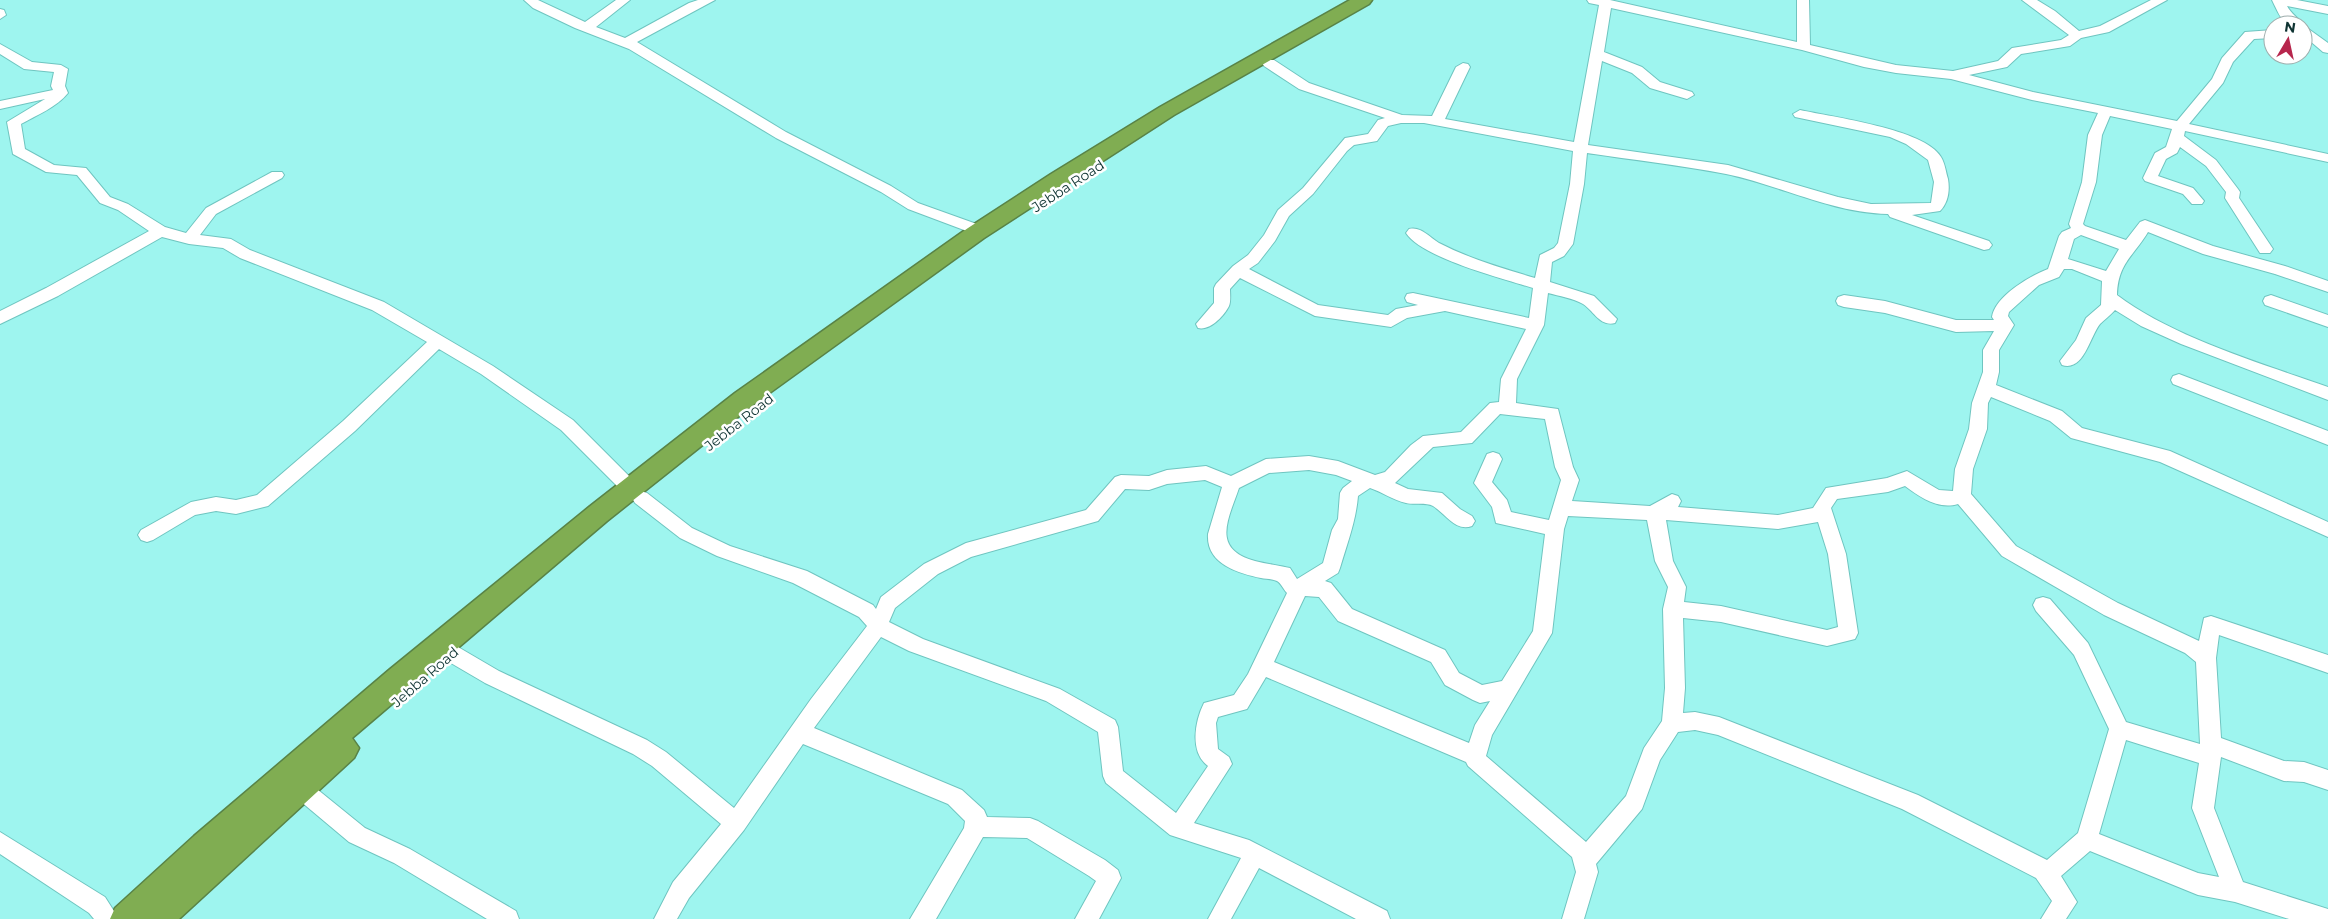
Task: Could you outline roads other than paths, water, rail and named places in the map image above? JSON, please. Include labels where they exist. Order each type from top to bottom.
[{"type":"highway","points":[[126,919],[355,716],[636,493],[744,399],[980,231],[1058,178],[1159,116],[1363,0]]},
{"type":"highway","name":"Jebba Road","points":[[155,919],[451,653],[580,545],[636,493],[1063,188],[1269,63],[1380,0]]},
{"type":"street","points":[[587,28],[624,0]]},
{"type":"street","points":[[626,43],[693,6],[709,0]]},
{"type":"street","points":[[1803,0],[1804,47]]},
{"type":"street","points":[[2028,0],[2052,14],[2077,35]]},
{"type":"street","points":[[1954,75],[2002,64],[2017,52],[2064,43],[2077,35],[2104,29],[2161,0]]},
{"type":"street","points":[[2278,0],[2328,10]]},
{"type":"street","points":[[2278,0],[2286,15]]},
{"type":"street","points":[[537,2],[587,28],[626,43],[788,139],[886,189],[913,206],[980,231]]},
{"type":"street","points":[[1507,408],[1509,379],[1536,325],[1545,259],[1559,252],[1565,244],[1577,184],[1580,148],[1597,54],[1600,2],[1804,47],[1864,63],[1954,75],[2004,89],[2107,111],[2178,132],[2328,158]]},
{"type":"street","points":[[2197,200],[2188,191],[2150,178],[2160,156],[2172,150],[2178,132],[2218,80],[2227,61],[2250,35],[2263,34]]},
{"type":"street","points":[[2313,34],[2328,39]]},
{"type":"street","points":[[2313,38],[2328,49]]},
{"type":"street","points":[[0,48],[29,66],[62,70],[58,86],[61,93]]},
{"type":"street","points":[[1597,54],[1624,63],[1637,70],[1655,85],[1687,95]]},
{"type":"street","points":[[1269,63],[1304,86],[1401,119]]},
{"type":"street","points":[[1437,121],[1463,67]]},
{"type":"street","points":[[0,105],[41,95],[61,93]]},
{"type":"street","points":[[61,93],[48,103],[14,122],[18,151],[51,170],[81,171],[105,200],[123,207],[160,231],[189,239],[226,243],[245,254],[378,306],[487,370],[567,425],[636,493],[686,534],[724,551],[800,577],[866,611],[878,626],[916,646],[1053,695],[1108,727],[1113,776],[1178,828],[1242,847],[1379,919]]},
{"type":"street","points":[[2080,230],[2076,224],[2080,203],[2089,181],[2094,137],[2100,118],[2107,111]]},
{"type":"street","points":[[1204,324],[1222,304],[1222,288],[1238,270],[1253,259],[1270,238],[1283,213],[1308,191],[1342,148],[1350,141],[1372,138],[1383,123],[1401,119],[1437,121],[1580,148],[1728,170],[1836,202],[1881,209],[1909,210],[1935,208],[1940,203],[1941,182],[1935,158],[1911,141],[1894,134],[1800,114]]},
{"type":"street","points":[[2178,132],[2218,171],[2233,192],[2232,198],[2245,218],[2252,235],[2265,249]]},
{"type":"street","points":[[189,239],[211,211],[277,175]]},
{"type":"street","points":[[1881,209],[1984,245]]},
{"type":"street","points":[[2068,361],[2083,343],[2092,322],[2110,307],[2110,278],[2128,248],[2140,235],[2145,225],[2208,250],[2280,270],[2328,287]]},
{"type":"street","points":[[2006,325],[2000,318],[2001,310],[2034,281],[2054,273],[2059,264],[2067,236],[2080,230],[2105,237],[2128,248]]},
{"type":"street","points":[[0,318],[52,292],[160,231]]},
{"type":"street","points":[[1414,233],[1433,246],[1470,262],[1588,300],[1609,319]]},
{"type":"street","points":[[2059,264],[2073,264],[2110,278]]},
{"type":"street","points":[[1238,270],[1315,310],[1391,321],[1402,313],[1446,306]]},
{"type":"street","points":[[1413,298],[1536,325]]},
{"type":"street","points":[[2110,298],[2128,313],[2149,323],[2328,394]]},
{"type":"street","points":[[1844,301],[1885,307],[1956,326],[2006,325]]},
{"type":"street","points":[[2271,301],[2328,321]]},
{"type":"street","points":[[2006,325],[1991,350],[1991,372],[1987,388],[1980,403],[1978,428],[1964,469],[1962,496],[2009,551],[2111,609],[2192,647],[2206,658]]},
{"type":"street","points":[[147,535],[191,509],[216,504],[236,507],[262,501],[350,426],[438,341]]},
{"type":"street","points":[[2180,380],[2328,438]]},
{"type":"street","points":[[1987,388],[2056,416],[2077,433],[2164,456],[2328,530]]},
{"type":"street","points":[[1178,828],[1222,764],[1208,754],[1206,723],[1211,709],[1240,703],[1262,666],[1299,588],[1331,568],[1341,530],[1347,519],[1348,493],[1371,481],[1391,477],[1416,450],[1429,441],[1466,438],[1496,408],[1552,414],[1564,467],[1570,480],[1555,529],[1542,633],[1482,732],[1475,759],[1581,851],[1587,872],[1573,919]]},
{"type":"street","points":[[1493,459],[1483,483],[1500,505],[1502,518],[1555,529]]},
{"type":"street","points":[[1466,521],[1454,514],[1436,498],[1406,496],[1338,468],[1309,463],[1288,463],[1266,466],[1232,484],[1224,507],[1217,542],[1222,554],[1232,560],[1266,572],[1283,574],[1292,587],[1324,589],[1345,615],[1438,656],[1452,679],[1480,694],[1510,688]]},
{"type":"street","points":[[665,919],[681,890],[736,823],[799,732],[878,626],[888,604],[931,569],[966,551],[1092,516],[1121,482],[1149,483],[1168,477],[1206,473],[1232,484]]},
{"type":"street","points":[[1673,609],[1721,614],[1827,638],[1848,634],[1838,554],[1822,507],[1832,493],[1888,485],[1907,478],[1932,495],[1951,500],[1962,496]]},
{"type":"street","points":[[1655,512],[1672,501]]},
{"type":"street","points":[[1562,508],[1655,512],[1778,522],[1824,513]]},
{"type":"street","points":[[1584,861],[1634,802],[1651,755],[1672,724],[1675,688],[1673,609],[1678,587],[1664,561],[1655,512]]},
{"type":"street","points":[[2043,605],[2081,649],[2119,729],[2087,840],[2047,874]]},
{"type":"street","points":[[2235,891],[2203,808],[2211,751],[2206,658],[2211,624],[2328,664]]},
{"type":"street","points":[[451,653],[492,677],[640,747],[658,758],[736,823]]},
{"type":"street","points":[[1262,666],[1476,756]]},
{"type":"street","points":[[1672,724],[1695,721],[1719,726],[1816,764],[1910,802],[2044,870],[2066,902],[2052,919]]},
{"type":"street","points":[[2119,729],[2284,771],[2304,772],[2328,780]]},
{"type":"street","points":[[799,732],[955,797],[976,817],[975,827],[929,910],[921,919]]},
{"type":"street","points":[[300,788],[357,835],[402,856],[508,919]]},
{"type":"street","points":[[975,827],[1030,828],[1097,868],[1110,878],[1086,919]]},
{"type":"street","points":[[2087,840],[2198,884],[2235,891],[2275,911],[2325,919]]},
{"type":"street","points":[[0,842],[97,905],[108,919]]},
{"type":"street","points":[[1219,919],[1255,854]]}]
